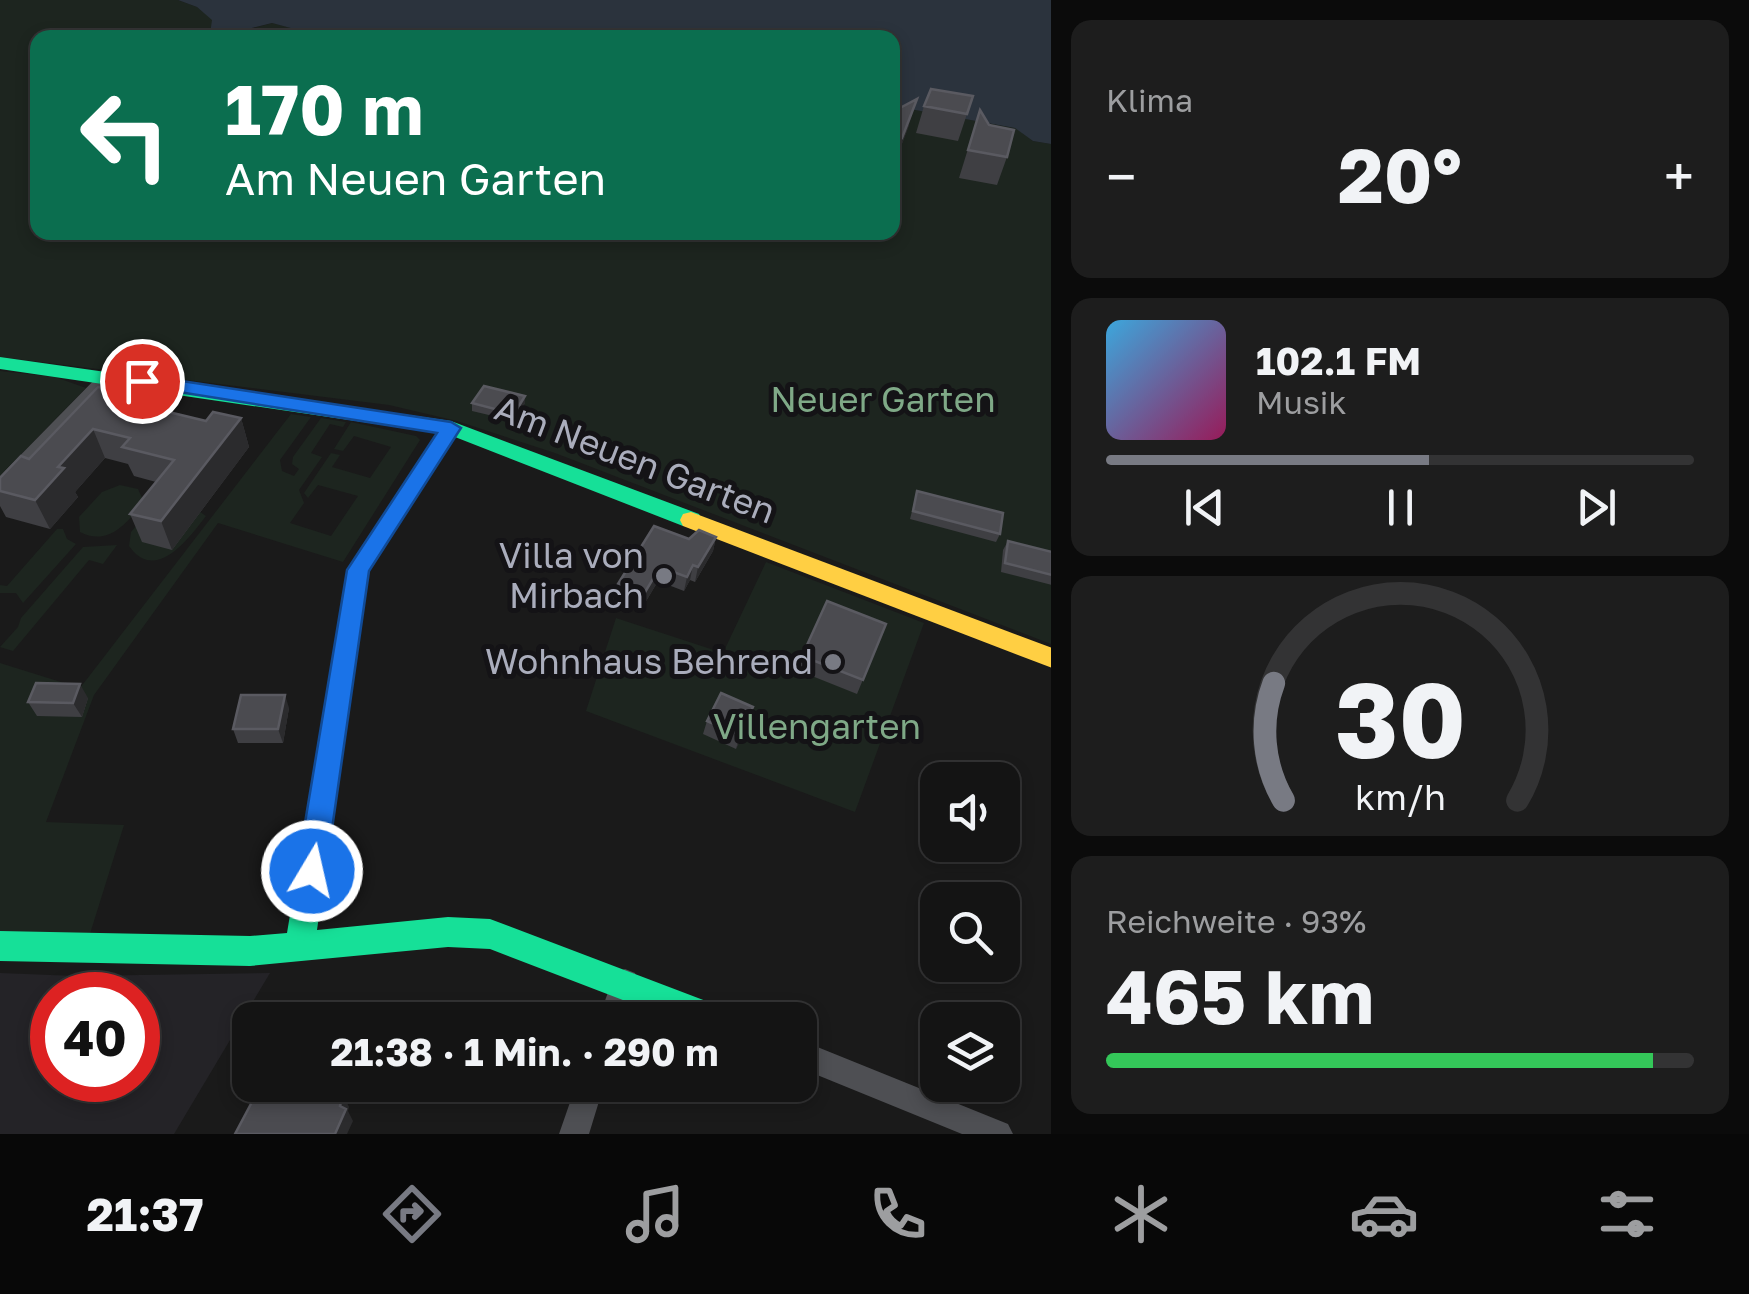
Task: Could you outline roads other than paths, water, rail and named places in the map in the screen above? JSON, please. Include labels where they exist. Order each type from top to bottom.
[{"type":"street","name":"Am Neuen Garten","points":[[0,363],[451,428],[1051,658]]},
{"type":"street","points":[[0,487],[108,376]]},
{"type":"street","points":[[300,946],[358,570],[451,428]]},
{"type":"street","points":[[0,946],[250,951],[448,932],[490,934],[672,1002]]},
{"type":"street","points":[[618,1002],[625,983]]},
{"type":"street","points":[[817,1061],[998,1134]]},
{"type":"street","points":[[574,1134],[584,1102]]},
{"type":"place","name":"Villa von Mirbach","points":[[664,576]]},
{"type":"place","name":"Wohnhaus Behrend","points":[[833,662]]},
{"type":"park label","name":"Neuer Garten","points":[[883,400]]},
{"type":"park label","name":"Villengarten","points":[[817,727]]}]
